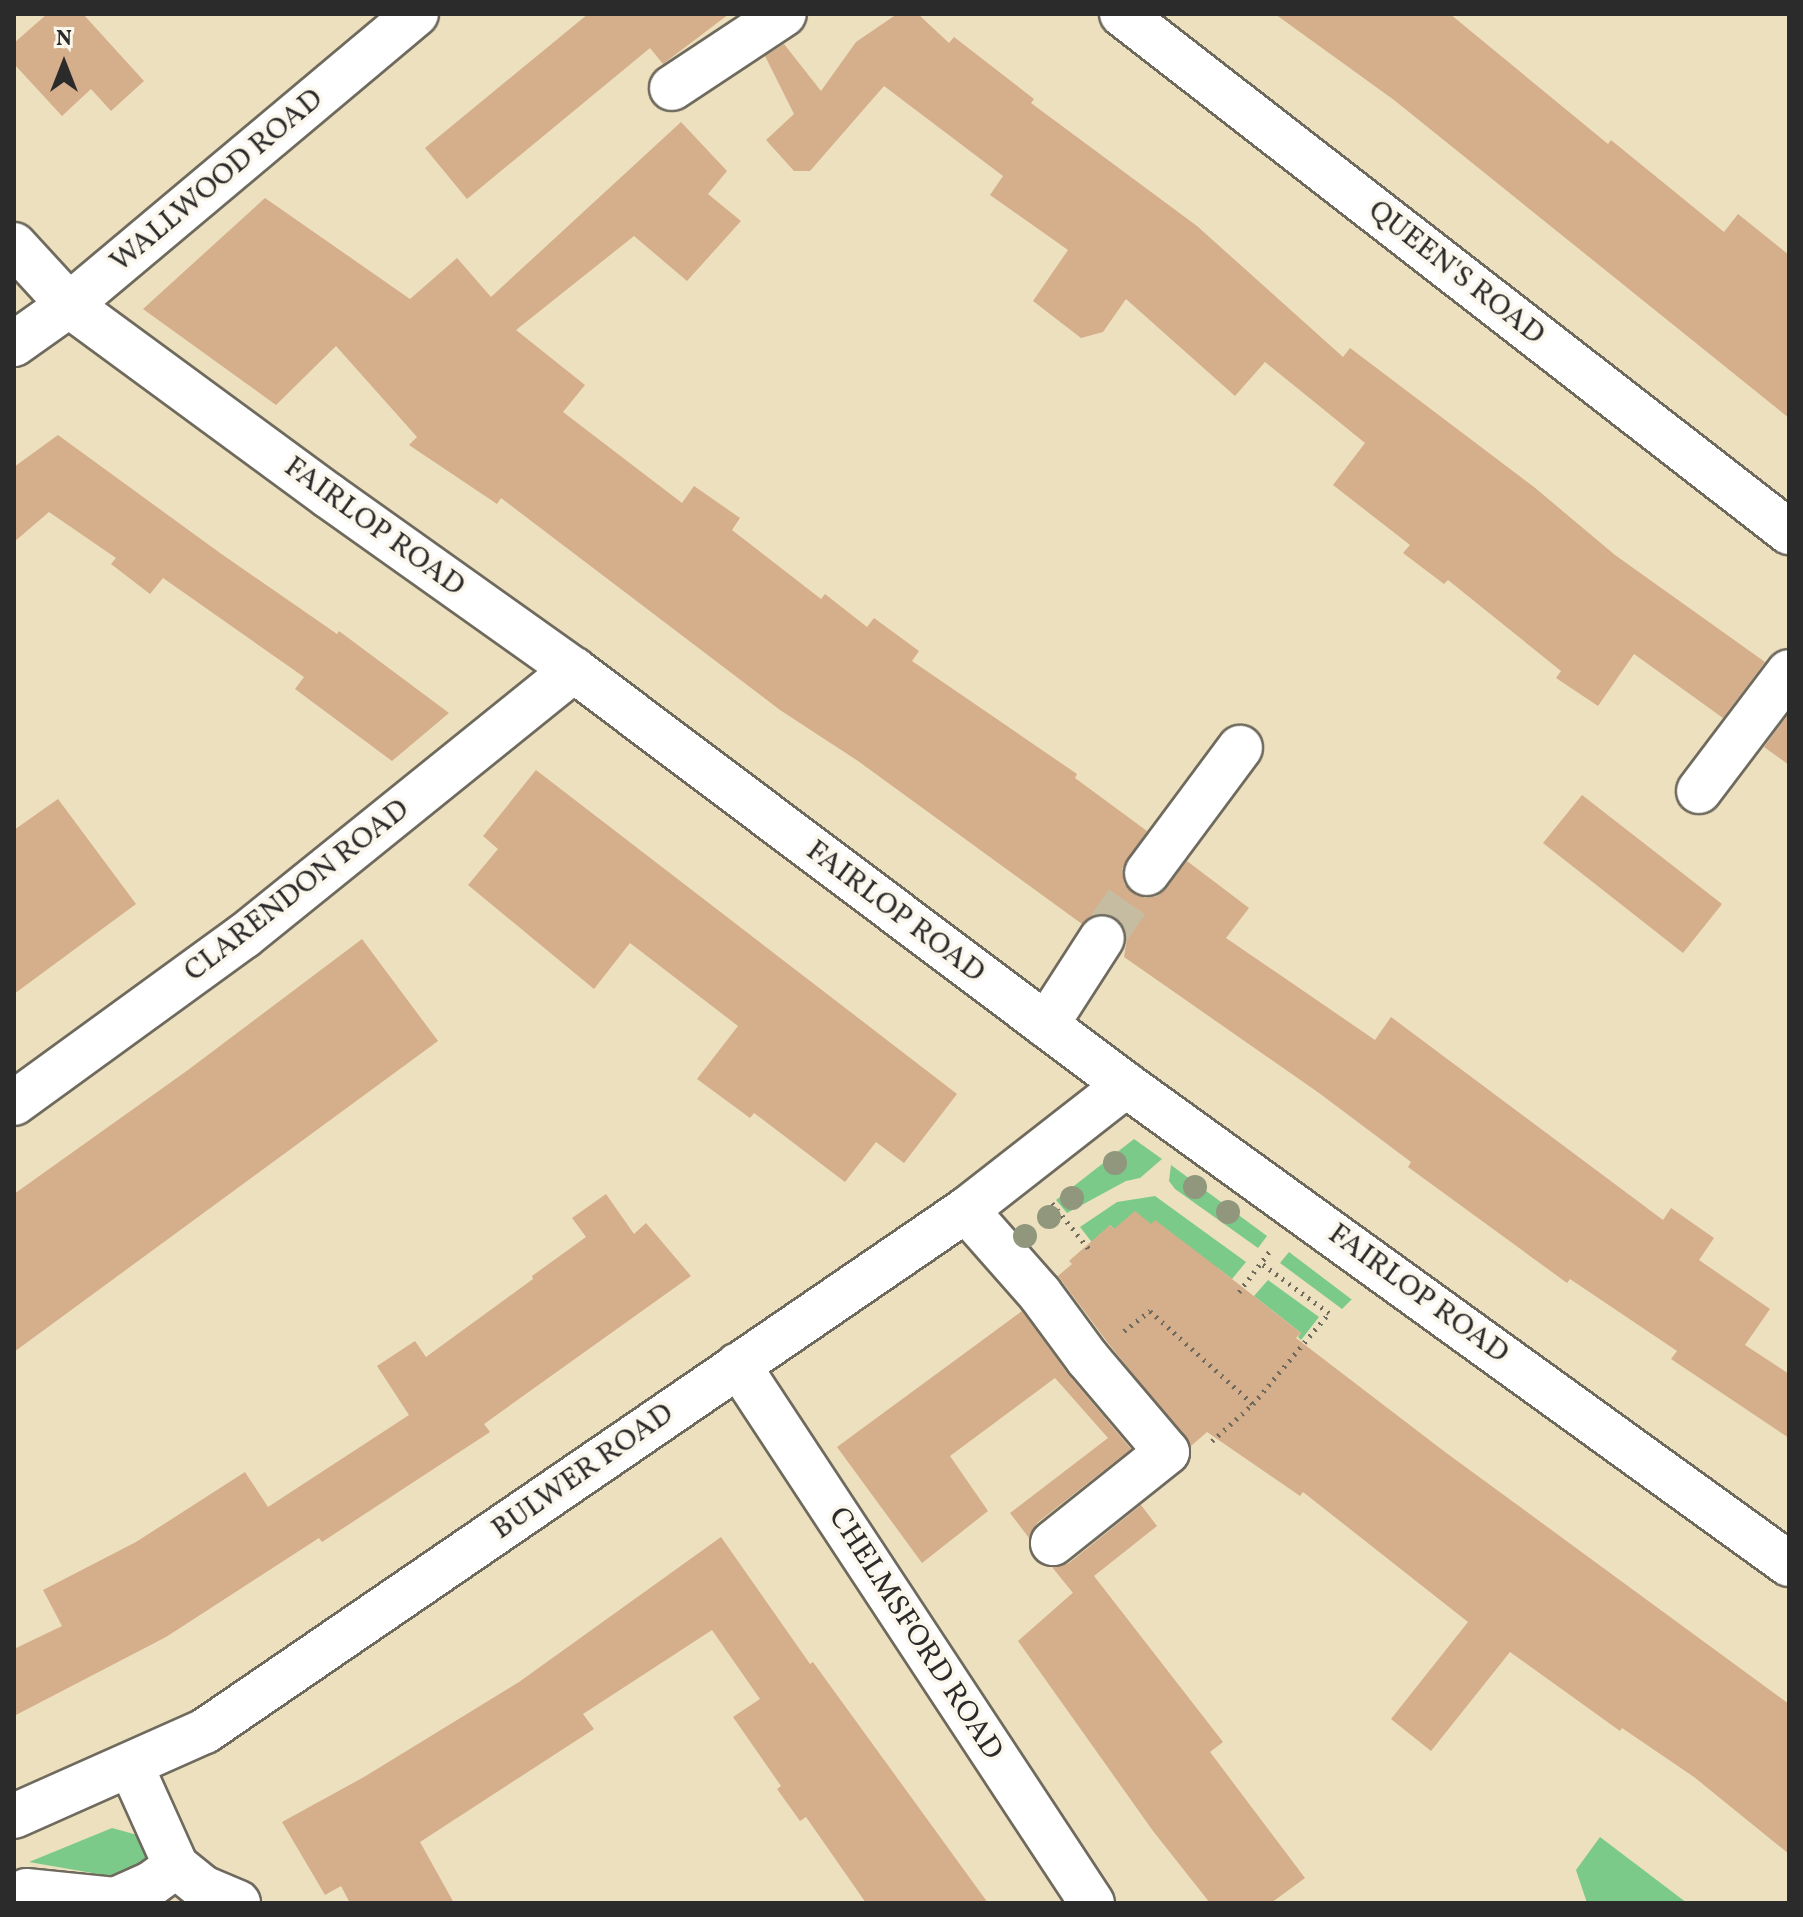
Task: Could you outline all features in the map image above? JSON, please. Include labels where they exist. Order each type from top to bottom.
[{"type":"street","name":"WALLWOOD ROAD","points":[[14,344],[69,305],[416,14]]},
{"type":"street","points":[[672,88],[784,14]]},
{"type":"street","name":"QUEEN'S ROAD","points":[[1122,14],[1789,532]]},
{"type":"street","name":"FAIRLOP ROAD","points":[[14,245],[69,305],[329,496],[574,670],[1126,1085],[1789,1564]]},
{"type":"street","name":"CLARENDON ROAD","points":[[14,1103],[244,936],[574,670]]},
{"type":"street","points":[[1699,791],[1789,672]]},
{"type":"street","points":[[1147,873],[1240,748]]},
{"type":"street","points":[[1046,1025],[1102,938]]},
{"type":"street","name":"BULWER ROAD","points":[[14,1816],[205,1731],[966,1210],[1126,1085]]},
{"type":"street","points":[[966,1210],[1040,1294],[1088,1359],[1167,1452],[1053,1543]]},
{"type":"street","name":"CHELMSFORD ROAD","points":[[738,1365],[1092,1903]]},
{"type":"street","points":[[131,1766],[203,1890]]},
{"type":"street","points":[[26,1891],[115,1900],[151,1884],[203,1890]]},
{"type":"path","points":[[1022,1168],[1089,1249]]},
{"type":"path","points":[[1167,1452],[1180,1468],[1253,1404],[1329,1313],[1261,1263]]},
{"type":"path","points":[[1088,1359],[1150,1311],[1193,1345],[1253,1404]]},
{"type":"green space","points":[[1134,1139],[1162,1159],[1140,1178],[1126,1181],[1067,1213],[1056,1200]]},
{"type":"green space","points":[[1171,1165],[1267,1236],[1258,1248],[1175,1189],[1169,1181]]},
{"type":"green space","points":[[1155,1196],[1246,1262],[1232,1279],[1218,1268],[1214,1272],[1189,1246],[1151,1224],[1114,1229],[1110,1225],[1094,1245],[1080,1227],[1117,1202]]},
{"type":"green space","points":[[1289,1252],[1352,1299],[1342,1309],[1280,1263]]},
{"type":"green space","points":[[1268,1280],[1319,1317],[1301,1340],[1298,1337],[1301,1333],[1254,1296]]},
{"type":"green space","points":[[112,1828],[152,1839],[155,1861],[121,1878],[29,1862]]},
{"type":"green space","points":[[1600,1837],[1687,1903],[1587,1903],[1576,1870]]},
{"type":"building","points":[[47,14],[83,14],[144,81],[111,111],[91,89],[62,116],[14,64],[14,43]]},
{"type":"building","points":[[588,14],[729,14],[663,64],[650,48],[467,199],[425,148]]},
{"type":"building","points":[[897,14],[918,14],[949,43],[954,37],[1034,99],[1031,103],[1197,226],[1343,357],[1350,348],[1534,487],[1615,555],[1765,662],[1723,718],[1634,654],[1598,706],[1556,678],[1561,671],[1448,580],[1444,584],[1403,553],[1410,545],[1333,485],[1365,443],[1265,362],[1235,396],[1126,299],[1103,332],[1081,338],[1033,301],[1068,250],[990,195],[1003,176],[884,86],[810,171],[794,171],[766,140],[794,114],[765,56],[784,44],[821,91],[856,42]]},
{"type":"building","points":[[1275,14],[1450,14],[1608,144],[1611,140],[1724,232],[1738,214],[1789,255],[1789,418],[1394,100]]},
{"type":"building","points":[[681,122],[727,171],[708,194],[741,221],[687,281],[634,236],[516,330],[585,385],[563,412],[682,503],[694,486],[740,518],[732,530],[821,599],[825,594],[867,627],[874,618],[919,651],[912,661],[1077,774],[1075,778],[1147,831],[1122,869],[1124,884],[1133,893],[1145,898],[1158,896],[1187,861],[1249,908],[1226,938],[1375,1040],[1391,1017],[1663,1220],[1671,1208],[1714,1238],[1699,1260],[1770,1309],[1745,1345],[1789,1374],[1789,1438],[1671,1359],[1677,1351],[1570,1279],[1567,1283],[1408,1167],[1411,1162],[1319,1093],[1124,957],[1127,938],[1124,927],[1116,917],[1102,913],[1091,916],[1082,924],[858,761],[780,710],[501,498],[497,504],[409,445],[417,437],[336,346],[276,405],[143,309],[265,198],[410,299],[457,258],[491,297]]},
{"type":"building","points":[[58,435],[220,553],[337,634],[339,631],[449,713],[392,761],[295,689],[304,677],[163,578],[150,594],[111,564],[116,558],[49,512],[14,542],[14,467]]},
{"type":"building","points":[[1789,713],[1789,765],[1764,747]]},
{"type":"building","points":[[536,770],[957,1094],[904,1163],[876,1142],[845,1182],[754,1113],[750,1118],[697,1079],[738,1026],[630,943],[594,989],[468,885],[498,849],[483,836]]},
{"type":"building","points":[[1582,795],[1722,904],[1683,953],[1543,843]]},
{"type":"building","points":[[58,799],[136,904],[14,994],[14,830]]},
{"type":"building","points":[[362,939],[438,1041],[14,1352],[14,1194],[188,1070]]},
{"type":"building","points":[[606,1194],[634,1234],[646,1223],[691,1276],[484,1424],[490,1432],[322,1542],[319,1538],[166,1637],[14,1716],[14,1649],[62,1626],[43,1590],[136,1542],[245,1472],[268,1507],[409,1415],[377,1366],[415,1341],[426,1357],[533,1279],[532,1276],[586,1237],[572,1218]]},
{"type":"building","points":[[1135,1211],[1151,1224],[1155,1220],[1218,1268],[1301,1333],[1296,1338],[1445,1452],[1789,1704],[1789,1854],[1694,1777],[1622,1728],[1620,1731],[1510,1652],[1431,1751],[1391,1719],[1468,1622],[1303,1492],[1300,1496],[1207,1432],[1191,1446],[1058,1276],[1072,1264],[1069,1261],[1110,1225],[1114,1229]]},
{"type":"building","points":[[1022,1311],[1068,1374],[1131,1449],[1037,1523],[1029,1538],[1010,1513],[1108,1438],[1055,1378],[950,1456],[988,1511],[922,1563],[837,1447]]},
{"type":"building","points":[[1141,1505],[1157,1526],[1094,1576],[1223,1742],[1210,1752],[1305,1878],[1271,1903],[1210,1903],[1153,1831],[1018,1641],[1073,1593],[1052,1567],[1069,1563]]},
{"type":"building","points":[[721,1537],[810,1664],[813,1662],[988,1903],[866,1903],[806,1817],[800,1821],[777,1789],[781,1786],[733,1717],[760,1699],[712,1630],[583,1714],[594,1729],[420,1842],[454,1903],[350,1903],[341,1886],[325,1895],[282,1822],[364,1777],[519,1682]]},
{"type":"tunnel","points":[[1102,938],[1147,873]]}]
